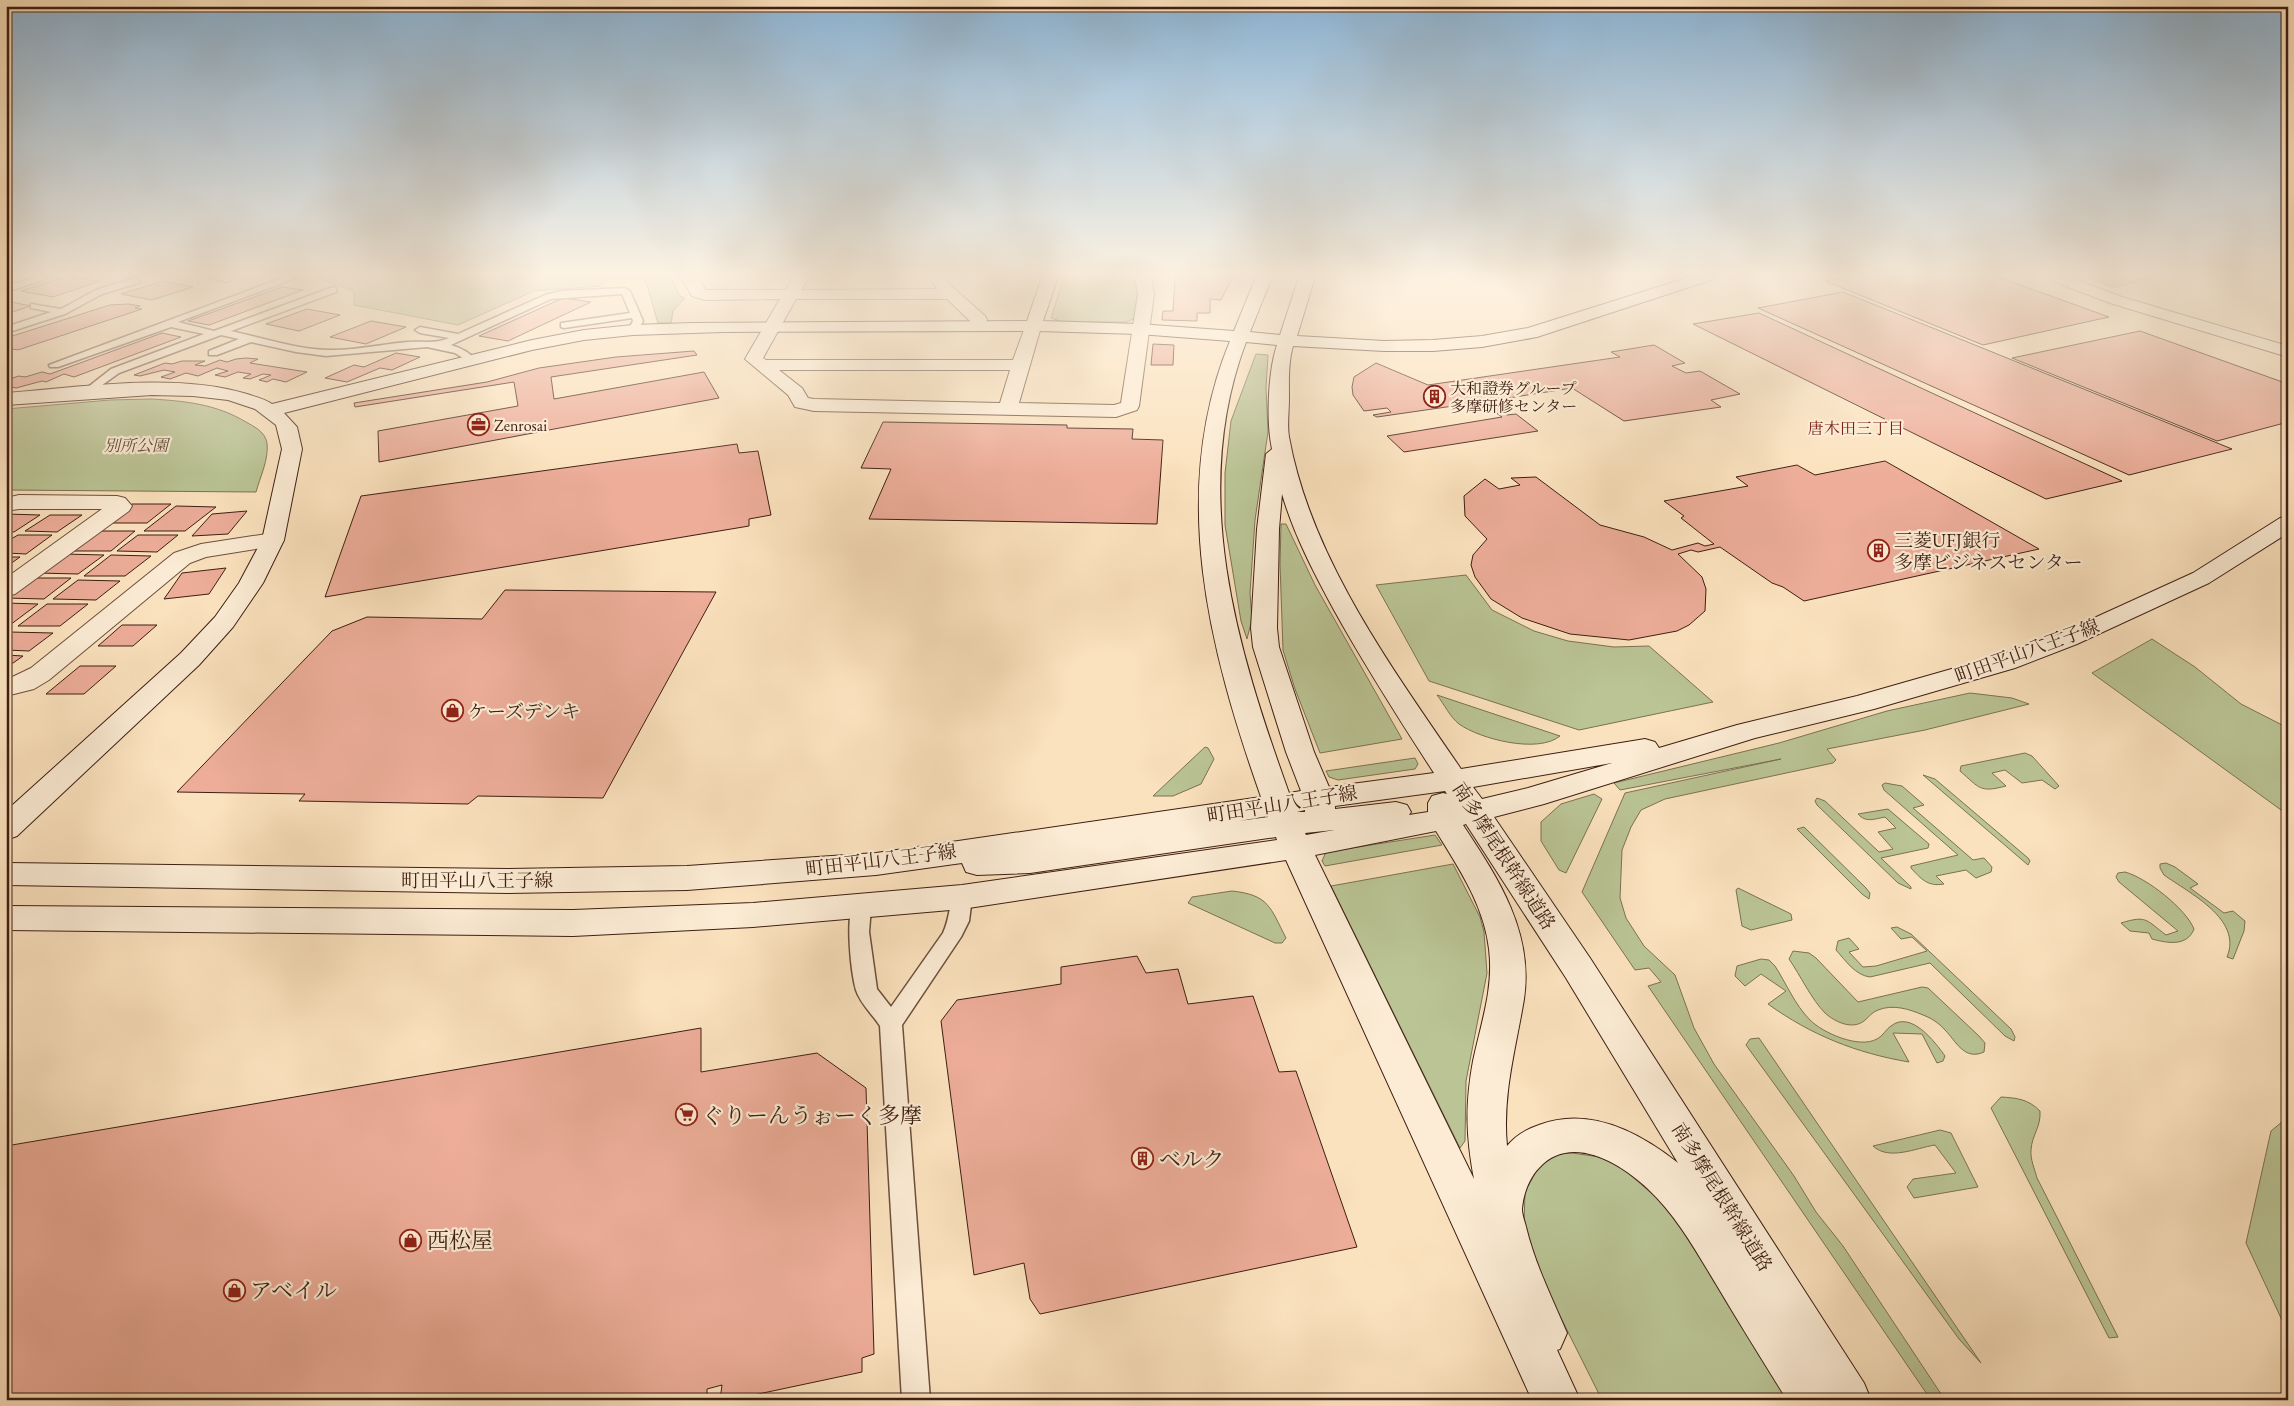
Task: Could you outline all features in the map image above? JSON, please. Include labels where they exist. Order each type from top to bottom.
[{"type":"main road","points":[[271,410],[545,343]]},
{"type":"main road","points":[[764,343],[754,359],[795,392],[798,400],[809,405],[1116,411],[1130,406],[1138,343]]},
{"type":"main road","points":[[1008,409],[1028,343]]},
{"type":"main road","points":[[1238,343],[1223,384],[1215,418],[1210,457],[1210,535],[1216,590],[1228,650],[1303,817],[1442,1155],[1556,1400]]},
{"type":"main road","name":"南多摩尾根幹線道路","points":[[1286,343],[1280,378],[1279,435],[1287,474],[1298,511],[1327,576],[1453,800],[1578,968],[1847,1400]]},
{"type":"main road","points":[[1328,343],[1398,347],[1447,346],[1475,343]]},
{"type":"main road","points":[[2257,343],[2288,352]]},
{"type":"main road","points":[[762,365],[1020,365]]},
{"type":"main road","points":[[6,399],[163,389],[242,398],[271,410],[287,425],[291,435],[292,450],[273,540],[251,583],[224,622],[190,659],[6,829]]},
{"type":"main road","points":[[1279,435],[1268,528],[1265,637],[1303,817]]},
{"type":"main road","points":[[6,505],[19,502],[117,502],[121,506],[6,589]]},
{"type":"main road","name":"町田平山八王子線","points":[[6,874],[594,880],[696,877],[876,864],[1030,862],[1303,817],[1453,800],[1864,703],[2006,662],[2068,639],[2201,578],[2288,523]]},
{"type":"main road","points":[[6,688],[24,683],[40,674],[182,558],[201,551],[273,540]]},
{"type":"main road","points":[[1453,800],[1474,866],[1494,906],[1506,947],[1508,971],[1506,998],[1492,1062],[1487,1100],[1487,1144],[1509,1246],[1570,1400]]},
{"type":"main road","name":"町田平山八王子線","points":[[6,918],[573,924],[753,915],[861,907],[962,897],[1303,817],[1453,800]]},
{"type":"main road","points":[[1501,1214],[1506,1186],[1515,1165],[1524,1153],[1539,1142],[1559,1135],[1580,1135],[1602,1139],[1628,1150],[1658,1172],[1692,1209],[1814,1400]]},
{"type":"lane","points":[[54,365],[117,343]]},
{"type":"lane","points":[[87,393],[115,371],[191,343]]},
{"type":"lane","points":[[213,353],[239,343]]},
{"type":"lane","points":[[274,343],[331,354],[404,345],[440,346],[461,351],[471,360]]},
{"type":"lane","points":[[440,346],[447,343]]},
{"type":"lane","points":[[891,1024],[951,937],[959,921],[962,897]]},
{"type":"lane","points":[[861,907],[859,932],[867,991],[891,1024],[916,1400]]},
{"type":"green space","points":[[1256,354],[1268,355],[1266,388],[1268,432],[1255,520],[1250,593],[1252,619],[1247,639],[1241,621],[1225,525],[1225,473],[1231,421]]},
{"type":"green space","name":"別所公園","points":[[151,399],[188,402],[212,407],[235,416],[259,430],[266,439],[267,449],[256,492],[6,490],[6,409],[110,400]]},
{"type":"green space","points":[[1281,524],[1286,524],[1315,585],[1402,739],[1320,753],[1295,689],[1283,650],[1280,564]]},
{"type":"green space","points":[[1466,575],[1492,610],[1534,631],[1568,641],[1614,647],[1649,646],[1713,702],[1579,730],[1429,681],[1376,585]]},
{"type":"green space","points":[[2152,639],[2195,667],[2241,704],[2288,728],[2288,815],[2092,673]]},
{"type":"green space","points":[[1970,693],[2012,698],[2029,704],[1925,730],[1827,749],[1836,760],[1833,763],[1665,799],[1641,810],[1631,827],[1622,850],[1620,898],[1626,918],[1644,946],[1675,975],[1694,1028],[1714,1064],[1794,1176],[1816,1212],[1843,1246],[1945,1400],[1931,1400],[1648,986],[1661,982],[1649,968],[1635,970],[1582,892],[1625,793],[1781,759],[1620,790],[1614,783],[1779,743],[1887,711]]},
{"type":"green space","points":[[1437,695],[1560,736],[1538,744],[1524,744],[1481,735],[1459,724]]},
{"type":"green space","points":[[1205,747],[1208,748],[1214,759],[1201,784],[1173,796],[1153,796]]},
{"type":"green space","points":[[2025,753],[2032,756],[2059,786],[2055,789],[2042,780],[2022,783],[2005,770],[1992,773],[2006,786],[1985,789],[1980,788],[1960,771],[1961,766]]},
{"type":"green space","points":[[1415,758],[1418,764],[1415,769],[1338,780],[1329,777],[1326,771]]},
{"type":"green space","points":[[1923,775],[1935,779],[2028,858],[2030,861],[2028,865]]},
{"type":"green space","points":[[1885,783],[1902,786],[1924,805],[1913,808],[1973,860],[1984,858],[1992,867],[1991,872],[1976,878],[1966,870],[1936,876],[1944,884],[1938,885],[1922,879],[1911,866],[1958,855],[1884,790],[1882,785]]},
{"type":"green space","points":[[1594,794],[1602,799],[1566,873],[1559,870],[1541,841],[1541,822],[1561,804]]},
{"type":"green space","points":[[1817,798],[1825,801],[1879,852],[1893,849],[1878,832],[1896,828],[1885,817],[1864,819],[1858,814],[1888,809],[1929,844],[1928,848],[1881,858],[1911,889],[1898,883],[1817,805],[1815,801]]},
{"type":"green space","points":[[1804,827],[1866,888],[1870,893],[1869,899],[1797,829]]},
{"type":"green space","points":[[1435,835],[1442,845],[1325,866],[1322,861],[1326,852]]},
{"type":"green space","points":[[2166,863],[2175,867],[2198,884],[2190,888],[2224,913],[2233,911],[2245,921],[2244,931],[2233,959],[2227,957],[2230,943],[2221,919],[2211,908],[2164,875],[2160,864]]},
{"type":"green space","points":[[1453,864],[1480,917],[1484,932],[1487,973],[1466,1081],[1465,1141],[1460,1148],[1331,886]]},
{"type":"green space","points":[[2125,872],[2154,887],[2183,912],[2194,929],[2187,939],[2176,942],[2164,942],[2152,939],[2149,933],[2130,931],[2121,923],[2141,919],[2146,920],[2166,935],[2178,931],[2119,882],[2116,877],[2118,873]]},
{"type":"green space","points":[[1738,888],[1791,914],[1792,920],[1751,930],[1742,926],[1736,890]]},
{"type":"green space","points":[[1232,891],[1254,896],[1267,904],[1286,938],[1282,943],[1275,943],[1188,903],[1192,897]]},
{"type":"green space","points":[[1897,927],[1911,934],[2011,1029],[2015,1037],[2014,1041],[2005,1036],[1930,963],[1870,977],[1855,970],[1836,950],[1838,941],[1849,938],[1859,949],[1849,952],[1863,967],[1876,966],[1927,951],[1912,937],[1901,939],[1891,928]]},
{"type":"green space","points":[[1793,951],[1809,953],[1816,958],[1858,1002],[1922,987],[1928,988],[1979,1036],[1985,1043],[1984,1052],[1971,1054],[1966,1052],[1938,1023],[1907,1009],[1884,1008],[1872,1013],[1859,1024],[1854,1025],[1844,1024],[1834,1019],[1825,1013],[1815,1001],[1789,959]]},
{"type":"green space","points":[[1761,959],[1769,960],[1775,966],[1800,1008],[1810,1020],[1823,1030],[1851,1041],[1869,1042],[1879,1038],[1891,1026],[1899,1022],[1906,1022],[1914,1025],[1929,1036],[1945,1056],[1943,1061],[1937,1063],[1922,1034],[1893,1033],[1909,1062],[1852,1048],[1801,1025],[1768,1004],[1786,991],[1761,974],[1745,986],[1735,976],[1737,966]]},
{"type":"green space","points":[[1759,1038],[1981,1363],[1959,1339],[1746,1045],[1750,1039]]},
{"type":"green space","points":[[2001,1097],[2022,1100],[2040,1111],[2031,1150],[2037,1178],[2118,1337],[2109,1338],[1991,1108]]},
{"type":"green space","points":[[2288,1117],[2288,1333],[2246,1243],[2271,1131]]},
{"type":"green space","points":[[1940,1130],[1951,1133],[1978,1187],[1914,1198],[1907,1187],[1913,1179],[1956,1173],[1935,1145],[1895,1153],[1887,1153],[1873,1146]]},
{"type":"green space","points":[[1572,1153],[1600,1157],[1622,1168],[1656,1197],[1690,1236],[1795,1400],[1602,1400],[1538,1272],[1524,1224],[1525,1192],[1538,1168],[1547,1159],[1560,1154]]},
{"type":"building","points":[[6,343],[40,343],[18,350],[6,348]]},
{"type":"building","points":[[136,343],[166,343],[74,377],[64,374],[46,382],[42,381],[16,388],[6,386],[6,380],[19,376],[25,377],[42,372],[50,374]]},
{"type":"building","points":[[1731,343],[1823,343],[2122,481],[2046,499]]},
{"type":"building","points":[[1835,343],[1968,343],[2232,449],[2129,475]]},
{"type":"building","points":[[1977,343],[1994,343],[1983,345]]},
{"type":"building","points":[[2085,343],[2172,343],[2288,384],[2288,422],[2217,441],[2012,358]]},
{"type":"building","points":[[1153,344],[1174,345],[1173,365],[1151,365]]},
{"type":"building","name":"大和證券グループ 多摩研修センター","points":[[1654,345],[1685,363],[1672,366],[1686,373],[1700,371],[1740,394],[1711,400],[1721,407],[1624,421],[1572,388],[1489,401],[1507,415],[1516,414],[1538,431],[1404,452],[1387,436],[1502,417],[1481,402],[1377,417],[1373,415],[1391,412],[1387,408],[1364,411],[1353,395],[1354,377],[1376,363],[1428,385],[1620,357],[1611,352]]},
{"type":"building","points":[[694,351],[697,355],[551,377],[554,399],[704,372],[719,398],[379,462],[378,431],[518,406],[514,382],[355,407],[354,403],[487,382],[539,368],[616,357]]},
{"type":"building","points":[[396,353],[420,357],[392,370],[380,368],[347,382],[325,378],[354,365],[364,367]]},
{"type":"building","points":[[246,358],[258,359],[250,363],[307,372],[286,382],[273,379],[267,382],[259,380],[271,375],[263,374],[250,379],[243,378],[251,374],[238,372],[225,377],[215,375],[228,371],[217,368],[198,376],[186,373],[170,379],[161,377],[175,372],[164,370],[140,376],[134,375],[165,363],[205,361],[195,365],[205,366],[220,360],[227,362]]},
{"type":"building","points":[[883,422],[1067,425],[1067,428],[1133,429],[1132,439],[1163,440],[1157,524],[869,519],[891,469],[861,468]]},
{"type":"building","points":[[737,444],[739,453],[758,451],[771,515],[749,519],[749,526],[325,597],[361,496]]},
{"type":"building","name":"三菱UFJ銀行 多摩ビジネスセンター","points":[[1885,461],[2039,549],[1804,601],[1783,587],[1772,583],[1720,547],[1698,552],[1691,550],[1678,554],[1702,577],[1706,589],[1705,611],[1689,625],[1677,631],[1629,640],[1570,634],[1522,618],[1491,599],[1475,577],[1471,565],[1473,555],[1487,539],[1465,516],[1464,496],[1485,479],[1499,489],[1520,485],[1511,478],[1536,477],[1600,525],[1644,537],[1672,550],[1698,543],[1705,546],[1714,544],[1681,518],[1684,516],[1664,501],[1748,486],[1736,477],[1797,465],[1815,475]]},
{"type":"building","points":[[132,504],[171,504],[147,523],[106,523]]},
{"type":"building","points":[[176,506],[216,507],[185,531],[144,531]]},
{"type":"building","points":[[247,511],[228,534],[192,536],[212,514]]},
{"type":"building","points":[[6,514],[40,515],[14,532],[6,532]]},
{"type":"building","points":[[50,515],[82,515],[57,532],[25,531]]},
{"type":"building","points":[[95,531],[135,531],[111,551],[69,551]]},
{"type":"building","points":[[18,535],[52,535],[26,554],[6,553],[6,542]]},
{"type":"building","points":[[138,535],[178,535],[157,552],[117,551]]},
{"type":"building","points":[[64,554],[104,555],[78,574],[37,573]]},
{"type":"building","points":[[111,555],[151,556],[125,576],[84,576]]},
{"type":"building","points":[[6,557],[20,557],[6,567]]},
{"type":"building","points":[[226,568],[209,594],[164,599],[182,573]]},
{"type":"building","points":[[28,578],[71,578],[44,599],[6,598],[6,593]]},
{"type":"building","points":[[78,580],[120,581],[96,600],[53,599]]},
{"type":"building","name":"ケーズデンキ","points":[[505,590],[716,592],[603,798],[478,796],[468,804],[299,801],[305,794],[177,792],[332,631],[367,617],[482,619]]},
{"type":"building","points":[[6,603],[38,604],[10,625],[6,625]]},
{"type":"building","points":[[47,604],[88,604],[60,626],[18,626]]},
{"type":"building","points":[[122,625],[157,625],[133,646],[98,646]]},
{"type":"building","points":[[10,632],[53,633],[29,651],[6,650],[6,635]]},
{"type":"building","points":[[6,655],[23,656],[6,668]]},
{"type":"building","points":[[80,666],[116,666],[84,694],[46,694]]},
{"type":"building","name":"ベルク","points":[[1137,956],[1146,973],[1178,969],[1188,1004],[1253,996],[1279,1072],[1296,1071],[1357,1247],[1040,1314],[1030,1299],[1024,1263],[974,1275],[941,1021],[957,1000],[1061,984],[1061,967]]},
{"type":"building","points":[[701,1028],[701,1072],[817,1053],[866,1088],[874,1354],[862,1358],[862,1372],[730,1400],[720,1400],[722,1385],[707,1389],[707,1400],[6,1400],[6,1146]]},
{"type":"place","name":"大和證券グループ 多摩研修センター","points":[[1434,397]]},
{"type":"place","name":"Zenrosai","points":[[478,425]]},
{"type":"place","name":"三菱UFJ銀行 多摩ビジネスセンター","points":[[1878,551]]},
{"type":"place","name":"ケーズデンキ","points":[[452,711]]},
{"type":"place","name":"ぐりーんうぉーく多摩","points":[[686,1115]]},
{"type":"place","name":"ベルク","points":[[1143,1159]]},
{"type":"place","name":"西松屋","points":[[411,1240]]},
{"type":"place","name":"アベイル","points":[[234,1290]]},
{"type":"district","name":"唐木田三丁目","points":[[1856,428]]}]
